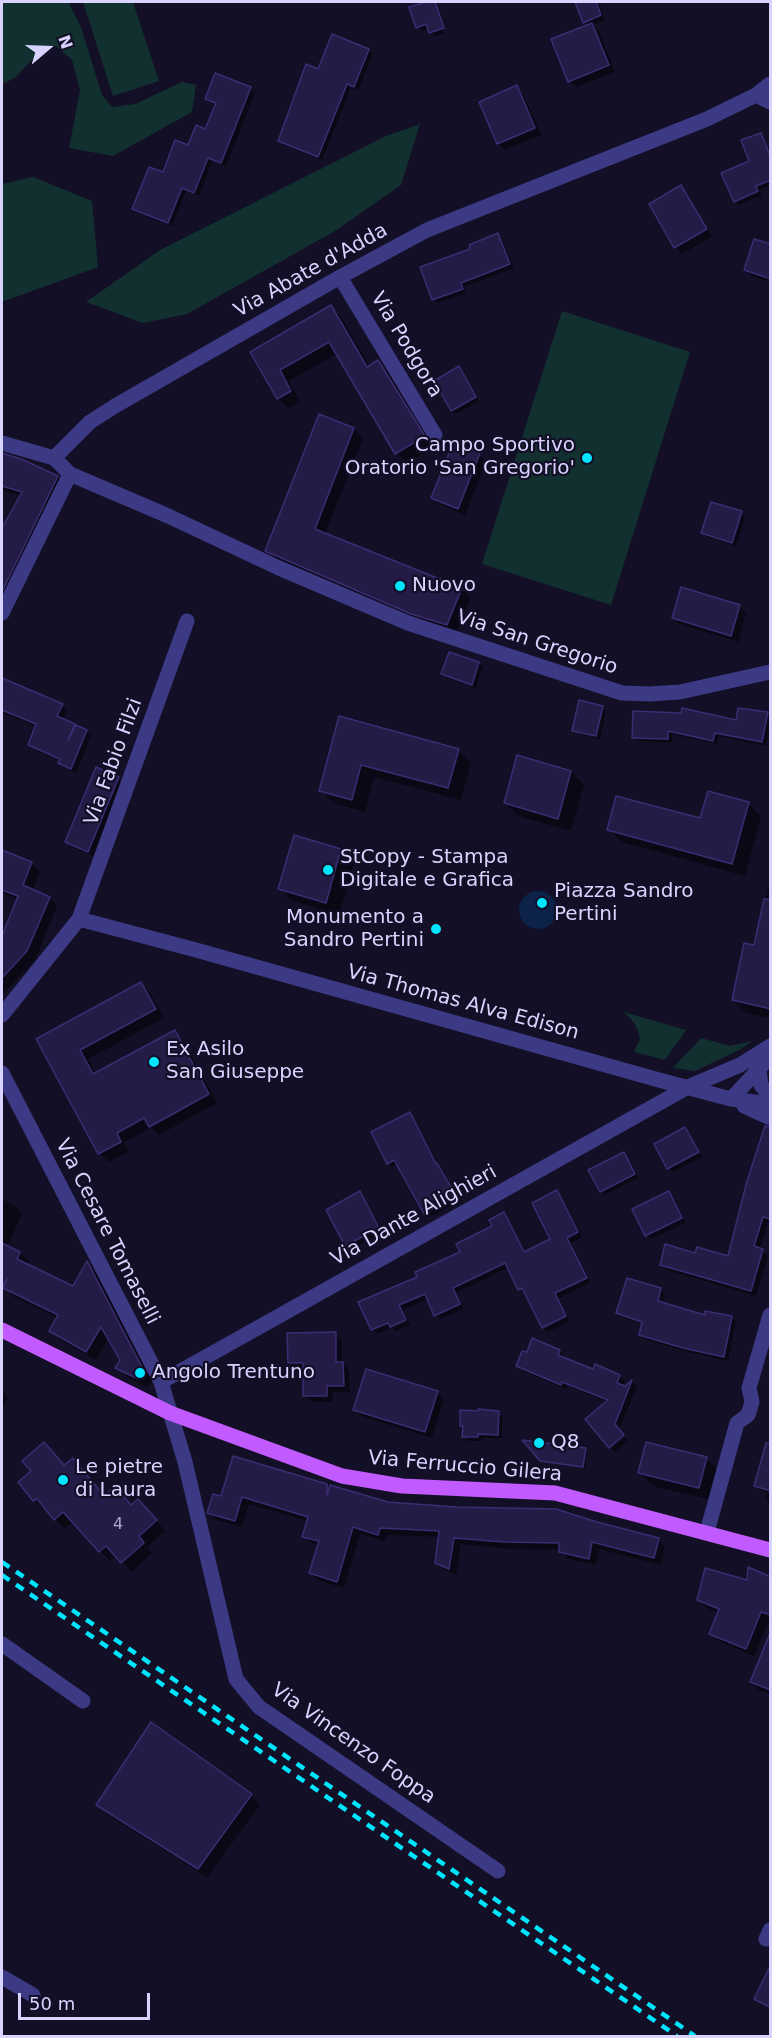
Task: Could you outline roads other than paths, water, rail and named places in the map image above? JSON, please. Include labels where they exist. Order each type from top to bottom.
[{"type":"main road","name":"Via Ferruccio Gilera","points":[[2,1330],[170,1413],[342,1476],[402,1486],[555,1493],[770,1550]]},
{"type":"street","name":"Via Abate d'Adda","points":[[54,458],[90,422],[340,277],[427,230],[707,119],[771,84]]},
{"type":"street","points":[[756,94],[771,102]]},
{"type":"street","name":"Via Podgora","points":[[340,277],[435,435]]},
{"type":"street","points":[[2,443],[54,458],[70,474],[2,613]]},
{"type":"street","name":"Via San Gregorio","points":[[70,474],[408,623],[622,693],[680,692],[771,672]]},
{"type":"street","name":"Via Fabio Filzi","points":[[2,1016],[79,919],[188,621]]},
{"type":"street","name":"Via Thomas Alva Edison","points":[[79,919],[731,1099],[771,1104]]},
{"type":"street","name":"Via Dante Alighieri","points":[[161,1382],[688,1087],[740,1065],[771,1046]]},
{"type":"street","points":[[731,1099],[771,1057]]},
{"type":"street","points":[[759,1070],[761,1085],[771,1096]]},
{"type":"street","name":"Via Cesare Tomaselli","points":[[2,1073],[161,1382],[170,1413]]},
{"type":"street","name":"Via Thomas Alva Edison","points":[[731,1099],[771,1118]]},
{"type":"street","points":[[707,1533],[737,1423],[748,1415],[752,1402],[749,1388],[771,1315]]},
{"type":"street","name":"Via Vincenzo Foppa","points":[[170,1413],[185,1462],[236,1679],[259,1707],[498,1871]]},
{"type":"street","points":[[2,1644],[83,1701]]},
{"type":"street","points":[[2,1977],[33,1995]]},
{"type":"water","points":[[538,891],[551,897],[557,910],[551,923],[538,929],[525,923],[519,910],[525,897]]},
{"type":"railway","points":[[2,1562],[695,2036]]},
{"type":"railway","points":[[2,1575],[677,2036]]},
{"type":"place","name":"Campo Sportivo Oratorio 'San Gregorio'","points":[[587,458]]},
{"type":"place","name":"Nuovo","points":[[400,586]]},
{"type":"place","name":"StCopy - Stampa Digitale e Grafica","points":[[328,870]]},
{"type":"place","name":"Piazza Sandro Pertini","points":[[542,903]]},
{"type":"place","name":"Monumento a Sandro Pertini","points":[[436,929]]},
{"type":"place","name":"Ex Asilo San Giuseppe","points":[[154,1062]]},
{"type":"place","name":"Angolo Trentuno","points":[[140,1373]]},
{"type":"place","name":"Q8","points":[[539,1443]]},
{"type":"place","name":"Le pietre di Laura","points":[[63,1480]]}]
